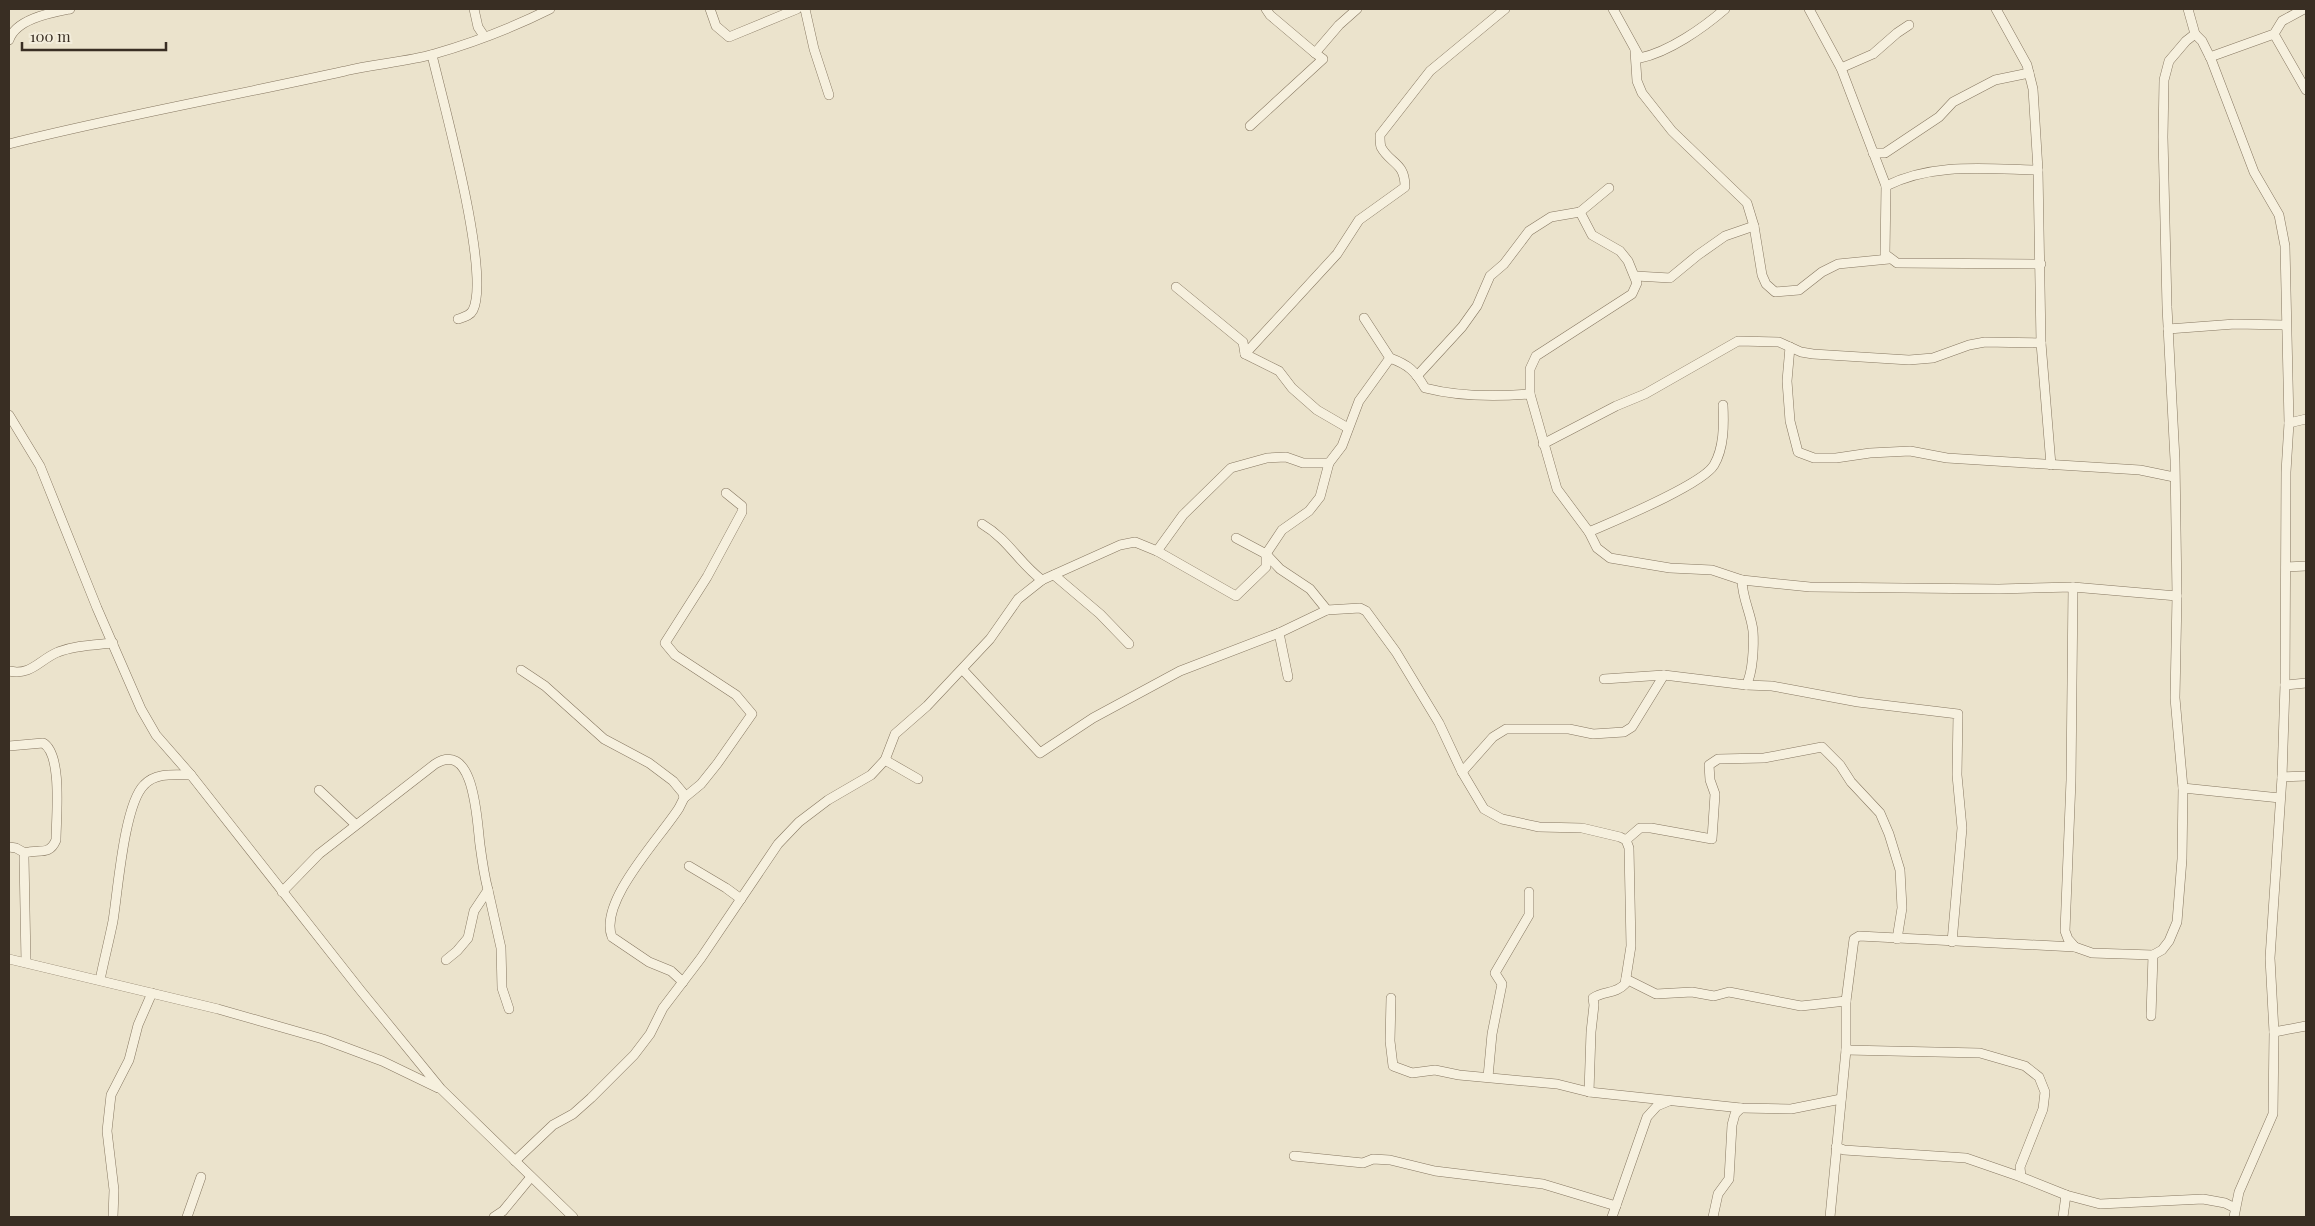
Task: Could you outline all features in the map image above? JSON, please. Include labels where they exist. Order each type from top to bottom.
[{"type":"street","points":[[9,40],[11,33],[24,23],[70,9]]},
{"type":"street","points":[[474,9],[478,27],[484,36]]},
{"type":"street","points":[[9,144],[79,126],[378,63],[432,54],[484,36],[550,9]]},
{"type":"street","points":[[710,9],[716,26],[729,37],[797,9]]},
{"type":"street","points":[[805,9],[814,48],[829,95]]},
{"type":"street","points":[[1250,126],[1323,59],[1270,16],[1266,9]]},
{"type":"street","points":[[1314,53],[1339,25],[1358,9]]},
{"type":"street","points":[[1245,354],[1337,254],[1360,220],[1405,187],[1405,176],[1401,168],[1381,146],[1380,135],[1430,71],[1505,9]]},
{"type":"street","points":[[1613,9],[1640,58],[1656,58],[1700,30],[1725,9]]},
{"type":"street","points":[[1809,9],[1841,68],[1886,186],[1885,254],[1897,263],[2041,264]]},
{"type":"street","points":[[1996,9],[2027,65],[2033,89],[2041,264],[2041,343],[2051,465]]},
{"type":"street","points":[[2188,9],[2195,34],[2202,41],[2210,58],[2254,172],[2279,215],[2285,246],[2285,325],[2289,422],[2286,472],[2285,685],[2282,777],[2270,958],[2274,1032],[2273,1114],[2239,1192],[2234,1213]]},
{"type":"street","points":[[2210,58],[2274,34],[2282,21],[2304,9]]},
{"type":"street","points":[[1841,68],[1873,54],[1909,25]]},
{"type":"street","points":[[1830,1217],[1846,1050],[1846,1001],[1854,939],[1859,936],[2075,947],[2092,953],[2153,955],[2162,950],[2169,941],[2177,922],[2182,859],[2182,788],[2175,698],[2177,596],[2175,460],[2168,330],[2163,146],[2164,80],[2169,61],[2186,41],[2195,34]]},
{"type":"street","points":[[2274,34],[2306,90]]},
{"type":"street","points":[[1635,51],[1637,81],[1642,93],[1672,131],[1746,203],[1754,226],[1762,274],[1766,284],[1775,292],[1799,290],[1822,272],[1838,264],[1890,259]]},
{"type":"street","points":[[432,54],[468,210],[478,283],[475,307],[468,316],[458,319]]},
{"type":"street","points":[[1873,153],[1886,153],[1939,117],[1953,102],[1995,80],[2029,73]]},
{"type":"street","points":[[1886,186],[1902,178],[1942,170],[2038,170]]},
{"type":"street","points":[[1418,376],[1462,327],[1477,306],[1490,276],[1504,264],[1529,231],[1551,217],[1580,212],[1609,188]]},
{"type":"street","points":[[1580,212],[1592,235],[1620,251],[1636,276],[1637,283],[1632,294],[1536,356],[1530,369],[1530,394],[1557,489],[1589,532],[1597,548],[1610,558],[1670,568],[1712,570],[1742,580],[1810,587],[2000,589],[2073,587],[2177,596]]},
{"type":"street","points":[[1636,276],[1670,278],[1698,254],[1725,236],[1754,226]]},
{"type":"street","points":[[1176,287],[1243,342],[1245,354]]},
{"type":"street","points":[[1364,318],[1390,358],[1406,364],[1418,376],[1425,388],[1446,393],[1495,397],[1530,394]]},
{"type":"street","points":[[2168,330],[2235,324],[2285,325]]},
{"type":"street","points":[[1543,444],[1616,406],[1645,394],[1738,340],[1779,342],[1801,352],[1813,354],[1909,360],[1933,358],[1969,344],[1985,342],[2041,343]]},
{"type":"street","points":[[1790,346],[1787,381],[1790,421],[1798,452],[1814,458],[1836,458],[1870,453],[1910,451],[1947,458],[2140,470],[2174,477]]},
{"type":"street","points":[[1245,354],[1278,371],[1292,388],[1317,410],[1348,428]]},
{"type":"street","points":[[515,1161],[553,1125],[573,1114],[634,1055],[650,1034],[663,1008],[778,844],[799,822],[828,800],[871,775],[885,760],[895,734],[990,639],[1018,599],[1042,580],[1067,567],[1088,560],[1120,545],[1135,542],[1157,551],[1236,596],[1266,567],[1266,554],[1282,530],[1309,511],[1320,497],[1329,462],[1342,446],[1359,401],[1390,358]]},
{"type":"street","points":[[1589,532],[1684,488],[1713,468],[1720,452],[1723,405]]},
{"type":"street","points":[[9,416],[40,466],[68,538],[148,722],[441,1089],[573,1217]]},
{"type":"street","points":[[2289,422],[2306,419]]},
{"type":"street","points":[[1157,551],[1183,515],[1231,468],[1267,458],[1286,458],[1303,463],[1329,462]]},
{"type":"street","points":[[683,982],[671,971],[649,962],[633,949],[621,944],[612,937],[610,916],[626,880],[668,826],[684,798],[701,784],[752,714],[736,696],[675,654],[665,643],[707,577],[742,512],[742,506],[726,493]]},
{"type":"street","points":[[982,524],[998,534],[1031,572],[1042,580]]},
{"type":"street","points":[[1236,538],[1266,554],[1280,569],[1310,589],[1328,610]]},
{"type":"street","points":[[2286,567],[2306,566]]},
{"type":"street","points":[[1054,575],[1100,614],[1129,644]]},
{"type":"street","points":[[1742,580],[1742,594],[1753,630],[1751,673],[1746,686]]},
{"type":"street","points":[[2073,587],[2071,780],[2065,931],[2068,939],[2075,947]]},
{"type":"street","points":[[962,669],[1040,753],[1092,718],[1180,671],[1279,634],[1328,610],[1360,608],[1366,611],[1396,652],[1439,724],[1462,772],[1484,809],[1502,819],[1539,827],[1582,828],[1620,836],[1626,840],[1629,848],[1631,946],[1625,984],[1620,989],[1593,998],[1589,1092]]},
{"type":"street","points":[[1279,634],[1288,677]]},
{"type":"street","points":[[9,672],[24,673],[59,652],[78,647],[113,644]]},
{"type":"street","points":[[521,670],[545,686],[604,739],[649,763],[673,781],[682,790],[684,798]]},
{"type":"street","points":[[1462,772],[1493,737],[1506,729],[1570,729],[1592,734],[1624,732],[1632,727],[1664,674]]},
{"type":"street","points":[[1604,679],[1664,674],[1746,686],[1772,686],[1858,702],[1958,714],[1957,775],[1962,828],[1952,942]]},
{"type":"street","points":[[2285,685],[2306,683]]},
{"type":"street","points":[[9,746],[43,743],[51,751],[54,761],[57,791],[56,840],[50,850],[24,854],[16,848],[9,847]]},
{"type":"street","points":[[1626,840],[1640,828],[1650,828],[1712,839],[1715,794],[1710,780],[1709,765],[1718,759],[1764,758],[1822,746],[1840,765],[1851,782],[1880,813],[1889,834],[1900,870],[1902,908],[1897,939]]},
{"type":"street","points":[[282,892],[319,854],[355,824],[435,764],[450,759],[460,764],[472,788],[488,890],[501,948],[502,988],[509,1008]]},
{"type":"street","points":[[885,760],[918,778]]},
{"type":"street","points":[[100,980],[113,920],[127,828],[138,792],[149,780],[156,777],[164,775],[191,775]]},
{"type":"street","points":[[2282,777],[2306,776]]},
{"type":"street","points":[[2182,788],[2280,798]]},
{"type":"street","points":[[319,790],[355,824]]},
{"type":"street","points":[[24,854],[26,962]]},
{"type":"street","points":[[689,866],[741,899]]},
{"type":"street","points":[[446,960],[463,946],[468,938],[474,911],[488,890]]},
{"type":"street","points":[[1488,1077],[1492,1034],[1502,984],[1495,973],[1529,914],[1529,892]]},
{"type":"street","points":[[2152,1016],[2153,955]]},
{"type":"street","points":[[9,959],[152,993],[323,1039],[382,1061],[441,1089]]},
{"type":"street","points":[[1626,979],[1656,994],[1692,992],[1714,996],[1730,992],[1800,1006],[1846,1001]]},
{"type":"street","points":[[113,1217],[114,1190],[107,1131],[111,1095],[129,1060],[138,1025],[152,993]]},
{"type":"street","points":[[1391,998],[1390,1041],[1393,1066],[1412,1073],[1435,1070],[1557,1084],[1589,1092],[1741,1108],[1791,1109],[1841,1099]]},
{"type":"street","points":[[2274,1032],[2306,1026]]},
{"type":"street","points":[[1846,1050],[1980,1053],[2025,1066],[2039,1077],[2045,1092],[2043,1109],[2020,1167],[2021,1177]]},
{"type":"street","points":[[1612,1217],[1647,1116],[1657,1106],[1671,1100]]},
{"type":"street","points":[[1713,1217],[1718,1194],[1729,1179],[1732,1125],[1735,1114],[1741,1108]]},
{"type":"street","points":[[1836,1147],[1844,1150],[1966,1158],[2066,1195],[2100,1204],[2203,1199],[2225,1203],[2234,1213]]},
{"type":"street","points":[[1294,1156],[1363,1163],[1373,1159],[1390,1160],[1435,1171],[1543,1184],[1616,1206]]},
{"type":"street","points":[[187,1217],[200,1177]]},
{"type":"street","points":[[494,1217],[503,1211],[531,1177]]},
{"type":"street","points":[[2063,1217],[2066,1195]]}]
